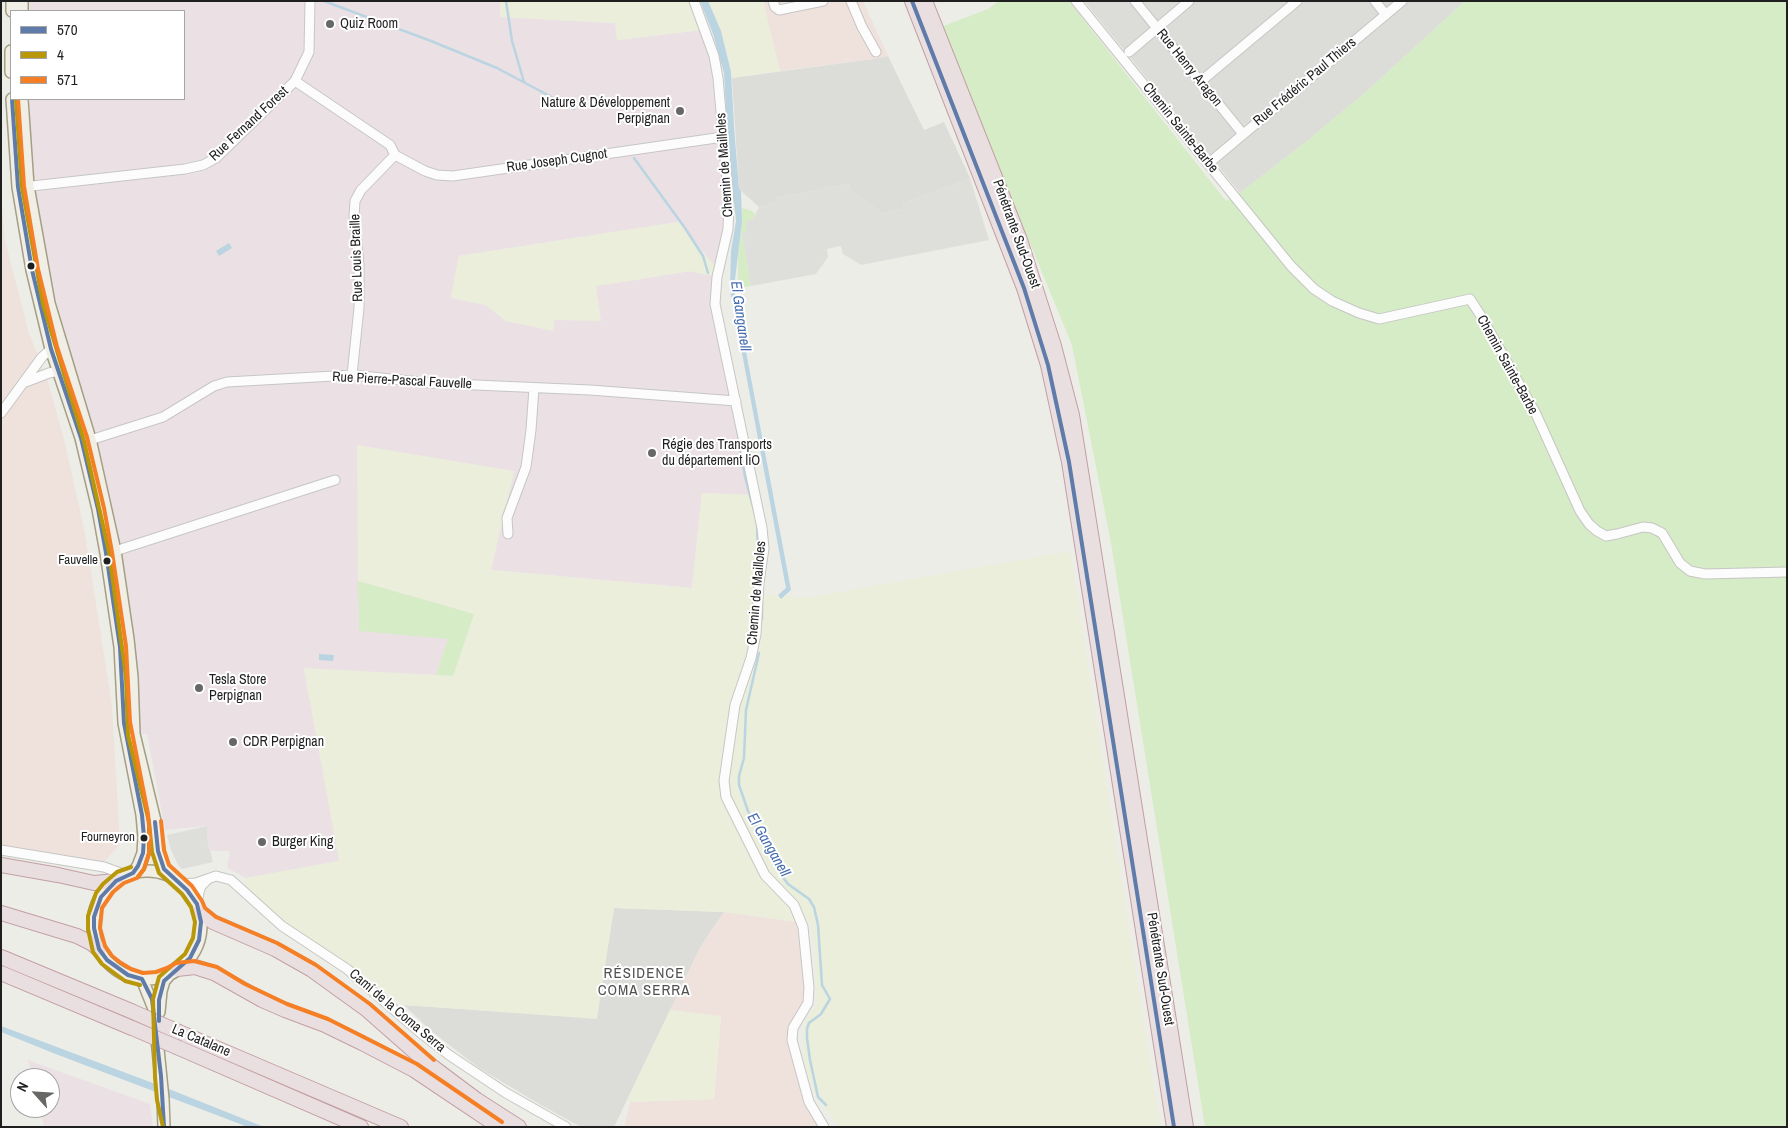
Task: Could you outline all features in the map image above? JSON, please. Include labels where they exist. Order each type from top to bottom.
[{"type":"highway","name":"Pénétrante Sud-Ouest","points":[[918,2],[933,22],[1020,240],[1054,346],[1072,415],[1186,1127]]},
{"type":"highway","name":"Pénétrante Sud-Ouest","points":[[918,2],[973,155],[1024,288],[1048,365],[1069,462],[1174,1127]]},
{"type":"highway","points":[[1,865],[94,883],[121,874]]},
{"type":"highway","points":[[198,908],[213,922],[275,949],[312,970],[366,1009],[425,1061],[519,1127]]},
{"type":"highway","points":[[1,913],[77,936],[100,949]]},
{"type":"highway","name":"La Catalane","points":[[1,956],[401,1127]]},
{"type":"highway","points":[[174,972],[195,967],[214,973],[242,990],[277,1007],[325,1025],[414,1070],[499,1127]]},
{"type":"highway","name":"La Catalane","points":[[1,973],[360,1127]]},
{"type":"main road","points":[[12,100],[32,270],[86,441],[98,509],[110,552],[132,677],[134,734],[155,821],[160,859],[164,869],[179,882],[198,908],[201,930],[199,940],[190,958],[164,981],[159,1000],[161,1076]]},
{"type":"main road","points":[[22,100],[23,187]]},
{"type":"main road","points":[[56,349],[59,371],[86,441]]},
{"type":"main road","points":[[110,552],[120,647],[124,723],[142,815],[144,837],[143,853],[138,866],[121,874],[101,897],[95,912],[94,928],[100,949],[107,960],[128,975],[142,979],[156,978],[174,972]]},
{"type":"main road","points":[[121,874],[142,871],[161,873],[179,882]]},
{"type":"main road","points":[[142,979],[154,1009],[164,1127]]},
{"type":"main road","points":[[163,1099],[170,1127]]},
{"type":"street","points":[[295,81],[309,52],[310,1]]},
{"type":"street","name":"Chemin de Mailloles","points":[[694,1],[714,56],[718,78],[729,218],[717,277],[715,304],[762,528],[764,548],[759,583],[756,634],[734,705],[724,781],[726,797],[764,875],[794,905],[804,927],[809,988],[808,1003],[793,1028],[792,1040],[809,1102],[824,1127]]},
{"type":"street","points":[[773,1],[775,7],[779,10],[823,1]]},
{"type":"street","points":[[852,1],[862,27],[876,52]]},
{"type":"street","name":"Chemin Sainte-Barbe","points":[[1076,1],[1209,163],[1234,198],[1291,266],[1314,289],[1332,301],[1359,313],[1379,319],[1470,299],[1536,414],[1580,511],[1597,532],[1606,536],[1643,527],[1652,528],[1662,533],[1680,563],[1690,571],[1705,574],[1787,572]]},
{"type":"street","name":"Rue Henry Aragon","points":[[1135,1],[1243,134]]},
{"type":"street","points":[[1129,52],[1189,1]]},
{"type":"street","points":[[1200,82],[1297,1]]},
{"type":"street","points":[[1375,1],[1386,15]]},
{"type":"street","name":"Rue Frédéric Paul Thiers","points":[[1209,163],[1402,1]]},
{"type":"street","name":"Rue Fernand Forest","points":[[23,187],[203,166],[216,158],[295,81],[390,145],[395,155]]},
{"type":"street","name":"Rue Joseph Cugnot","points":[[395,155],[425,171],[437,175],[453,176],[723,137]]},
{"type":"street","name":"Rue Louis Braille","points":[[352,375],[359,308],[359,265],[354,216],[355,201],[361,190],[395,155]]},
{"type":"street","points":[[1,413],[42,357],[56,349]]},
{"type":"street","points":[[23,383],[59,371]]},
{"type":"street","name":"Rue Pierre-Pascal Fauvelle","points":[[86,441],[162,417],[214,386],[227,382],[352,375],[430,383],[590,390],[736,401]]},
{"type":"street","points":[[508,534],[507,518],[526,467],[534,388]]},
{"type":"street","points":[[110,552],[335,480]]},
{"type":"street","points":[[1,850],[121,874]]},
{"type":"street","name":"Camí de la Coma Serra","points":[[209,878],[218,876],[230,880],[293,935],[347,968],[422,1034],[450,1055],[506,1093],[566,1127]]},
{"type":"street","points":[[179,882],[196,883],[209,878]]},
{"type":"street","points":[[198,908],[198,892],[209,878]]},
{"type":"shaded area","points":[[28,1],[500,1],[501,17],[615,23],[618,40],[701,30],[710,58],[714,79],[724,198],[724,228],[716,264],[712,263],[678,222],[459,256],[451,298],[486,305],[506,321],[553,330],[554,320],[596,286],[690,271],[713,276],[732,402],[750,495],[702,493],[692,588],[490,570],[514,471],[436,675],[304,669],[340,861],[246,878],[227,868],[230,851],[211,851],[207,838],[207,826],[165,830],[147,734],[141,734],[119,551],[97,446],[52,286],[30,159],[30,100],[185,100],[185,10],[28,10]]},
{"type":"shaded area","points":[[763,1],[863,1],[888,56],[780,71]]},
{"type":"shaded area","points":[[1084,1],[1465,1],[1367,91],[1240,193]]},
{"type":"shaded area","points":[[888,56],[924,130],[944,122],[970,178],[902,204],[902,209],[883,214],[852,192],[849,184],[776,198],[776,203],[759,207],[739,189],[732,78]]},
{"type":"shaded area","points":[[970,178],[989,240],[861,265],[843,254],[841,246],[827,249],[828,257],[816,274],[751,286],[742,233],[747,232],[745,222],[753,219],[759,207],[776,203],[776,198],[849,184],[852,192],[883,214],[902,209],[902,204]]},
{"type":"shaded area","points":[[1,194],[5,240],[29,333],[48,381],[65,443],[85,533],[112,705],[120,844],[96,871],[1,854]]},
{"type":"shaded area","points":[[207,826],[207,838],[213,862],[182,869],[171,850],[167,835]]},
{"type":"shaded area","points":[[614,908],[724,912],[701,946],[614,1127],[581,1127],[541,1105],[479,1068],[430,1030],[404,1005],[596,1018]]},
{"type":"shaded area","points":[[724,912],[798,922],[806,988],[805,1002],[791,1027],[821,1127],[624,1127],[630,1102],[714,1099],[721,1017],[670,1010],[701,946]]},
{"type":"shaded area","points":[[28,1060],[50,1068],[30,1068]]},
{"type":"shaded area","points":[[60,1072],[150,1104],[153,1127],[44,1127],[42,1118],[60,1118]]},
{"type":"green space","points":[[500,1],[689,1],[701,30],[617,40],[615,23],[500,17]]},
{"type":"green space","points":[[708,1],[763,1],[780,71],[732,78],[721,31]]},
{"type":"green space","points":[[999,1],[1069,1],[1226,201],[1240,193],[1307,141],[1367,91],[1465,1],[1787,1],[1787,1127],[1205,1127],[1111,543],[1072,345],[941,27],[988,9]]},
{"type":"green space","points":[[742,208],[750,210],[755,214],[747,232],[742,233],[751,286],[738,288],[738,252]]},
{"type":"green space","points":[[678,222],[712,263],[716,264],[713,276],[690,271],[596,286],[601,321],[554,320],[553,331],[506,321],[486,305],[451,297],[459,256]]},
{"type":"green space","points":[[357,445],[514,471],[491,570],[692,588],[702,493],[751,495],[759,529],[761,548],[753,634],[748,657],[732,704],[721,781],[737,828],[792,907],[798,922],[724,912],[614,908],[597,1019],[404,1005],[290,926],[246,889],[246,878],[339,861],[304,668],[452,676],[474,614],[358,581]]},
{"type":"green space","points":[[1070,551],[1160,1127],[840,1127],[817,1098],[805,1068],[803,1035],[805,1021],[816,1006],[815,959],[811,923],[805,922],[767,873],[728,796],[727,781],[737,705],[761,594],[806,598]]},
{"type":"green space","points":[[358,581],[474,614],[453,676],[436,675],[448,639],[359,631]]},
{"type":"green space","points":[[670,1010],[721,1016],[714,1099],[626,1102]]},
{"type":"water","points":[[700,1],[708,1],[721,31],[731,72],[742,221],[734,288],[791,590],[781,599],[778,595],[786,588],[730,289],[731,251],[736,221],[724,73],[713,34]]},
{"type":"water","points":[[229,243],[232,248],[219,256],[216,251]]},
{"type":"water","points":[[319,654],[334,655],[333,661],[319,660]]},
{"type":"water","points":[[1,1026],[264,1127],[248,1127],[53,1053],[1,1032]]},
{"type":"waterway","points":[[324,1],[497,68],[574,109]]},
{"type":"waterway","points":[[506,1],[512,41],[524,82]]},
{"type":"waterway","points":[[634,158],[685,228],[703,256],[708,273]]},
{"type":"waterway","points":[[736,423],[745,477],[756,518]]},
{"type":"waterway","points":[[756,572],[758,554],[757,523]]},
{"type":"waterway","points":[[762,601],[762,619]]},
{"type":"waterway","name":"El Ganganell","points":[[759,653],[746,710],[744,758],[739,776],[739,785],[748,811],[782,876],[788,884],[809,899],[814,907],[818,925],[822,985],[830,999],[821,1014],[809,1023],[807,1038],[818,1097],[826,1105]]},
{"type":"transit line","name":"570","points":[[912,1],[1024,288],[1048,365],[1069,462],[1174,1127]]},
{"type":"transit line","name":"570","points":[[12,100],[18,187],[32,270],[51,349],[81,438],[98,509],[106,553],[120,647],[124,723],[142,815],[143,853],[138,866],[133,873],[116,881],[101,897],[94,917],[94,928],[99,949],[107,960],[128,975],[142,979],[152,999],[161,1076],[164,1127]]},
{"type":"transit line","name":"4","points":[[16,100],[22,187],[43,304],[84,441],[109,552],[126,677],[128,735],[149,822],[152,852],[159,873],[182,894],[191,907],[195,922],[193,938],[185,954],[159,977],[153,999],[155,1077],[157,1100],[163,1127]]},
{"type":"transit line","name":"571","points":[[18,100],[24,186],[38,269],[57,347],[87,437],[104,508],[126,646],[130,722],[148,814],[149,853],[144,869],[137,878],[124,883],[113,892],[102,908],[100,928],[105,946],[112,956],[121,963],[143,973],[156,972],[176,963],[194,961],[217,967],[245,984],[287,1004],[328,1019],[417,1064],[502,1122]]},
{"type":"transit line","name":"571","points":[[161,821],[164,850],[169,865],[192,886],[205,908],[216,917],[277,943],[316,965],[370,1004],[434,1060]]},
{"type":"transit line","name":"570","points":[[155,822],[158,851],[164,869],[187,890],[197,904],[201,922],[199,940],[190,958],[164,981],[159,1000],[159,1021]]},
{"type":"transit line","name":"4","points":[[138,877],[144,869],[149,854],[149,823]]},
{"type":"transit line","name":"4","points":[[131,867],[117,872],[96,893],[88,916],[88,929],[93,952],[102,964],[125,981],[140,985]]},
{"type":"place","name":"Quiz Room","points":[[330,24]]},
{"type":"place","name":"Nature & Développement Perpignan","points":[[680,111]]},
{"type":"place","name":"Régie des Transports du département liO","points":[[652,453]]},
{"type":"place","name":"Fauvelle","points":[[107,561]]},
{"type":"place","name":"Tesla Store Perpignan","points":[[199,688]]},
{"type":"place","name":"CDR Perpignan","points":[[233,742]]},
{"type":"place","name":"Fourneyron","points":[[144,838]]},
{"type":"place","name":"Burger King","points":[[262,842]]},
{"type":"district","name":"RÉSIDENCE COMA SERRA","points":[[644,982]]}]
